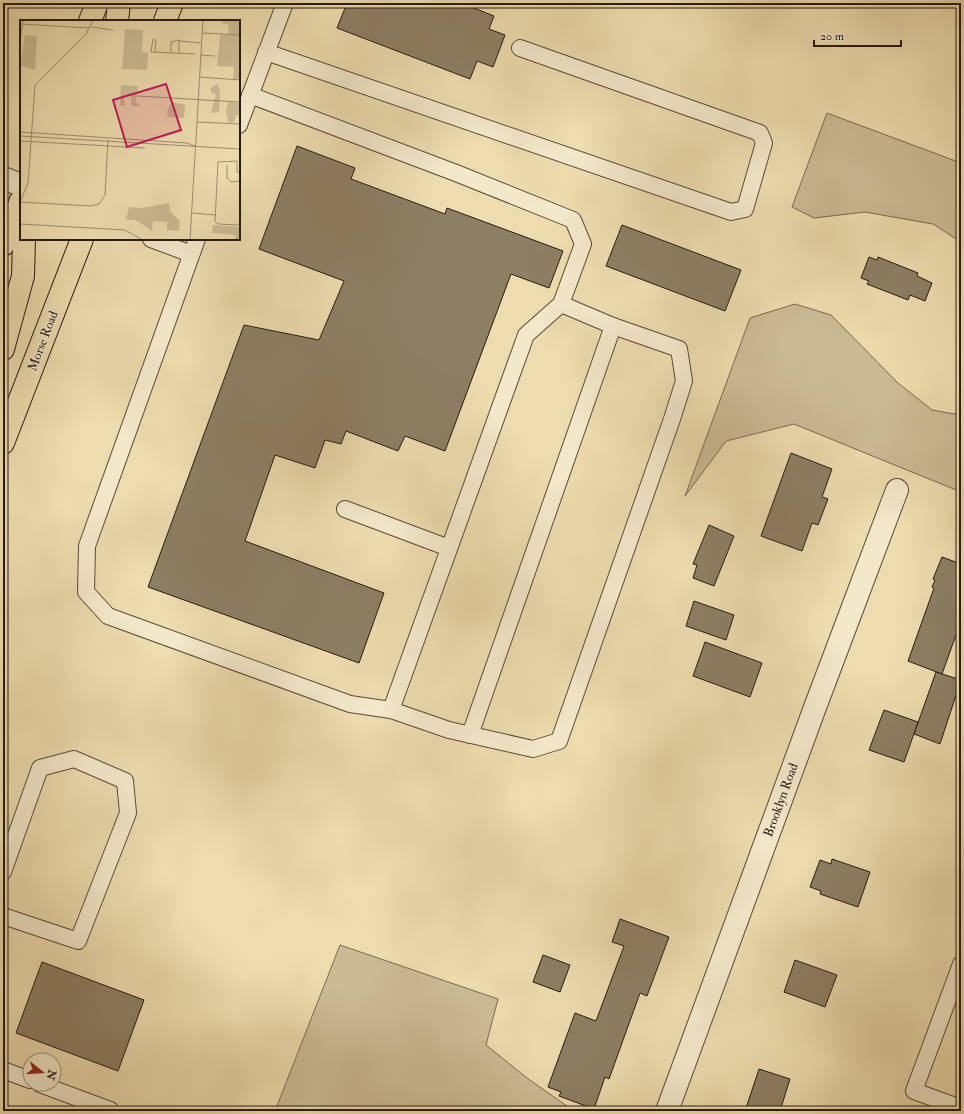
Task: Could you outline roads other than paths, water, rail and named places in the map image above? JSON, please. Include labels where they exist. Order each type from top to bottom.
[{"type":"main road","points":[[90,20],[97,3]]},
{"type":"main road","points":[[117,20],[119,3]]},
{"type":"main road","points":[[165,20],[172,3]]},
{"type":"main road","points":[[3,245],[20,202]]},
{"type":"main road","points":[[3,349],[23,276],[24,240]]},
{"type":"main road","name":"Morse Road","points":[[3,443],[82,240]]},
{"type":"street","points":[[3,178],[20,185]]},
{"type":"street","name":"Brooklyn Road","points":[[667,1111],[811,717],[897,490]]},
{"type":"lane","points":[[240,122],[285,3]]},
{"type":"lane","points":[[266,52],[731,212],[745,209],[764,143],[760,133],[520,48]]},
{"type":"lane","points":[[250,95],[456,173],[573,220],[583,244],[561,304],[526,335],[391,710]]},
{"type":"lane","points":[[154,240],[191,254]]},
{"type":"lane","points":[[197,240],[87,546],[86,592],[108,616],[350,704],[391,710],[449,730],[533,749],[559,741],[667,434],[684,381],[679,349],[613,326],[561,304]]},
{"type":"lane","points":[[470,735],[613,326]]},
{"type":"lane","points":[[345,509],[449,548]]},
{"type":"lane","points":[[3,872],[40,768],[74,759],[125,781],[128,813],[78,941],[3,916]]},
{"type":"lane","points":[[961,964],[914,1091],[961,1108]]},
{"type":"lane","points":[[3,1070],[22,1077]]},
{"type":"lane","points":[[62,1092],[110,1111]]}]
